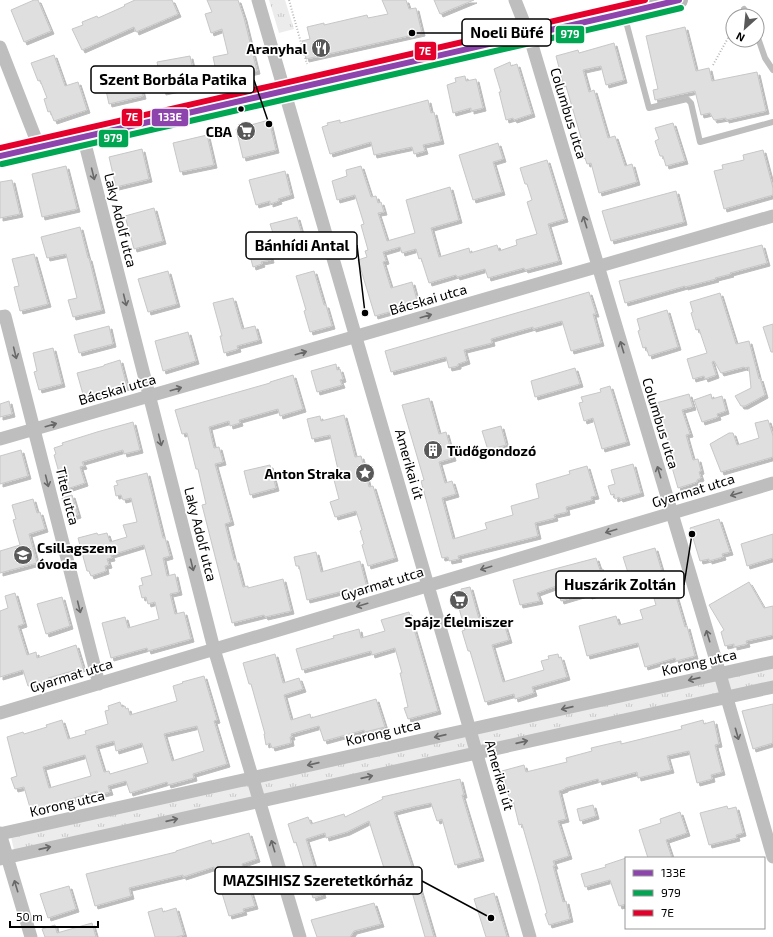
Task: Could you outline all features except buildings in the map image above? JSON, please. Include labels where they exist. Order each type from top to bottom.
[{"type":"main road","points":[[0,156],[285,90],[529,36],[679,0]]},
{"type":"street","name":"Amerikai út","points":[[258,0],[530,937]]},
{"type":"street","name":"Columbus utca","points":[[515,0],[529,36],[720,674],[773,857]]},
{"type":"street","points":[[0,47],[39,147]]},
{"type":"street","name":"Laky Adolf utca","points":[[83,136],[214,650],[300,937]]},
{"type":"street","name":"Bácskai utca","points":[[0,440],[773,216]]},
{"type":"street","name":"Titel utca","points":[[2,316],[34,430],[99,684]]},
{"type":"street","name":"Gyarmat utca","points":[[0,713],[773,483]]},
{"type":"street","name":"Korong utca","points":[[0,834],[773,662]]},
{"type":"street","points":[[4,858],[773,687]]},
{"type":"street","points":[[0,834],[4,858],[32,937]]},
{"type":"lane","points":[[624,13],[649,108],[687,99],[691,103],[700,142],[773,122]]},
{"type":"lane","points":[[762,48],[765,58],[773,70]]},
{"type":"path","points":[[289,0],[307,64]]},
{"type":"path","points":[[713,64],[725,43]]},
{"type":"green space","points":[[269,0],[285,0],[294,29],[279,33]]},
{"type":"green space","points":[[773,665],[773,682],[14,850],[11,837]]},
{"type":"transit line","name":"7E","points":[[0,148],[645,0]]},
{"type":"transit line","name":"133E","points":[[0,156],[679,0]]},
{"type":"transit line","name":"979","points":[[2,164],[681,8]]},
{"type":"place","name":"Noeli Büfé","points":[[412,33]]},
{"type":"place","name":"Aranyhal","points":[[321,48]]},
{"type":"place","name":"Szent Borbála Patika","points":[[269,124]]},
{"type":"place","name":"CBA","points":[[246,131]]},
{"type":"place","name":"Bánhídi Antal","points":[[365,313]]},
{"type":"place","name":"Tüdőgondozó","points":[[433,450]]},
{"type":"place","name":"Anton Straka","points":[[365,473]]},
{"type":"place","name":"Huszárik Zoltán","points":[[692,534]]},
{"type":"place","name":"Csillagszem óvoda","points":[[23,555]]},
{"type":"place","name":"Spájz Élelmiszer","points":[[459,600]]},
{"type":"place","name":"MAZSIHISZ Szeretetkórház","points":[[491,918]]}]
